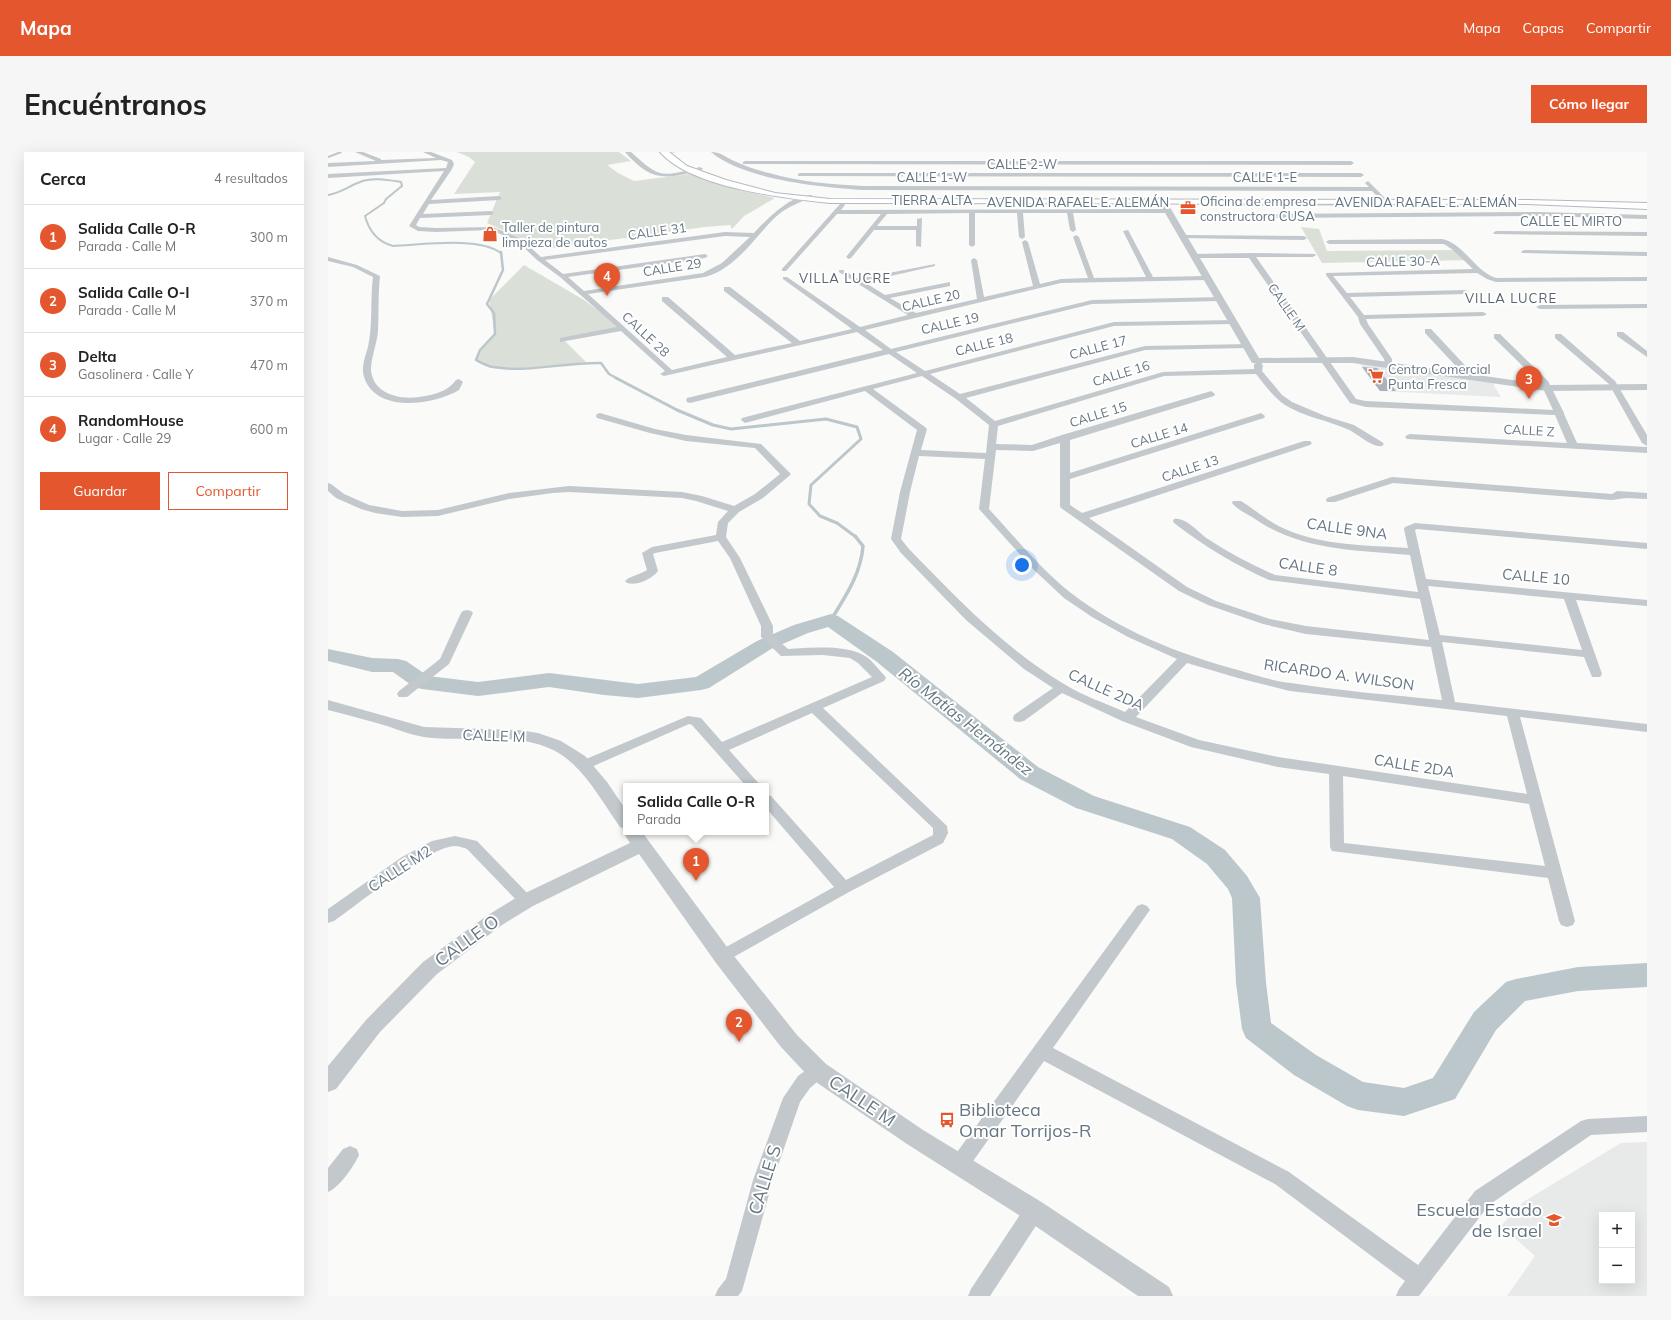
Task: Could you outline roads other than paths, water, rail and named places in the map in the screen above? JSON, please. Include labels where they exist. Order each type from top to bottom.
[{"type":"main road","name":"AVENIDA RAFAEL E. ALEMÁN","points":[[669,152],[678,164],[691,171],[753,190],[806,197],[865,202],[1539,199],[1647,205]]},
{"type":"main road","name":"AVENIDA RAFAEL E. ALEMÁN","points":[[669,152],[700,169],[761,188],[806,197]]},
{"type":"main road","name":"AVENIDA RAFAEL E. ALEMÁN","points":[[1161,200],[1535,202],[1647,205]]},
{"type":"street","points":[[358,152],[384,162]]},
{"type":"street","points":[[418,216],[452,164],[450,161],[426,152]]},
{"type":"street","points":[[628,152],[650,171],[658,175],[670,175],[700,169]]},
{"type":"street","name":"CALLE 1-W","points":[[714,152],[733,163],[774,176],[826,186],[863,188],[1155,188]]},
{"type":"street","points":[[1346,158],[1383,199]]},
{"type":"street","points":[[328,165],[445,159]]},
{"type":"street","points":[[733,163],[933,160],[1249,160],[1351,163]]},
{"type":"street","points":[[932,175],[933,160]]},
{"type":"street","points":[[1145,160],[1161,200],[1256,363],[1279,397],[1289,404],[1322,418],[1351,427],[1379,444]]},
{"type":"street","points":[[1249,160],[1258,175]]},
{"type":"street","points":[[328,176],[449,169]]},
{"type":"street","points":[[1085,175],[1088,188]]},
{"type":"street","name":"CALLE 2-W","points":[[774,176],[1361,175]]},
{"type":"street","name":"CALLE 1-E","points":[[1155,188],[1374,189]]},
{"type":"street","name":"CALLE 29","points":[[583,293],[715,272],[778,212],[806,197]]},
{"type":"street","points":[[427,202],[499,198]]},
{"type":"street","points":[[842,205],[785,274],[858,330],[959,397],[994,424]]},
{"type":"street","points":[[418,216],[491,212]]},
{"type":"street","name":"TIERRA ALTA","points":[[836,212],[1168,212]]},
{"type":"street","points":[[849,257],[886,212]]},
{"type":"street","points":[[919,246],[921,212]]},
{"type":"street","points":[[972,212],[972,245]]},
{"type":"street","points":[[1020,212],[1023,239],[1038,287]]},
{"type":"street","points":[[1070,212],[1075,234],[1092,281]]},
{"type":"street","points":[[1119,212],[1122,220]]},
{"type":"street","points":[[1254,216],[1600,214],[1647,217]]},
{"type":"street","name":"CALLE 28","points":[[418,216],[412,226],[418,229],[436,230],[491,228],[518,240],[539,259],[583,293],[622,328],[667,373]]},
{"type":"street","points":[[873,228],[919,228]]},
{"type":"street","points":[[1126,231],[1151,280]]},
{"type":"street","name":"CALLE EL MIRTO","points":[[1496,233],[1647,234]]},
{"type":"street","name":"CALLE 31","points":[[539,259],[725,234],[755,235]]},
{"type":"street","points":[[1183,237],[1304,238]]},
{"type":"street","points":[[1329,242],[1446,242],[1487,278],[1496,280],[1647,279]]},
{"type":"street","points":[[1524,252],[1647,254]]},
{"type":"street","name":"CALLE M","points":[[1251,255],[1350,398],[1358,402],[1560,413]]},
{"type":"street","points":[[1194,256],[1313,255]]},
{"type":"street","points":[[562,276],[704,256]]},
{"type":"street","points":[[328,259],[355,266],[376,276],[373,341],[368,362],[368,376],[377,390],[393,400],[401,402],[450,391],[456,388],[459,382]]},
{"type":"street","points":[[974,260],[981,300]]},
{"type":"street","points":[[857,281],[933,265]]},
{"type":"street","points":[[841,271],[915,316]]},
{"type":"street","name":"CALLE 30-A","points":[[1345,295],[1328,274],[1480,271]]},
{"type":"street","name":"CALLE 20","points":[[667,373],[799,344],[1061,281],[1207,278]]},
{"type":"street","points":[[884,297],[947,284]]},
{"type":"street","points":[[727,289],[799,344]]},
{"type":"street","points":[[1345,295],[1465,292]]},
{"type":"street","points":[[1345,295],[1362,317],[1364,324],[1389,361]]},
{"type":"street","points":[[665,299],[733,358]]},
{"type":"street","name":"CALLE 19","points":[[690,400],[888,350],[1092,302],[1219,299]]},
{"type":"street","points":[[1540,307],[1647,306]]},
{"type":"street","points":[[1362,317],[1483,314]]},
{"type":"street","name":"CALLE 18","points":[[745,420],[1114,324],[1233,322]]},
{"type":"street","points":[[563,340],[622,328]]},
{"type":"street","points":[[1428,331],[1468,374]]},
{"type":"street","points":[[1620,334],[1647,356]]},
{"type":"street","points":[[1497,336],[1546,385],[1560,413],[1573,445]]},
{"type":"street","points":[[1558,336],[1613,385],[1647,443]]},
{"type":"street","name":"CALLE 17","points":[[959,397],[1145,348],[1247,346]]},
{"type":"street","points":[[1256,363],[1322,357],[1353,357],[1389,361],[1546,385],[1613,385],[1647,387]]},
{"type":"street","name":"CALLE 16","points":[[994,424],[1163,374],[1256,363]]},
{"type":"street","points":[[1613,385],[1647,382]]},
{"type":"street","name":"CALLE 2DA","points":[[866,388],[922,430],[905,492],[896,539],[905,551],[970,618],[1028,666],[1061,688],[1127,718],[1196,744],[1278,762],[1535,800]]},
{"type":"street","name":"CALLE 15","points":[[916,453],[991,452],[1033,448],[1211,394]]},
{"type":"street","points":[[600,416],[653,431],[686,438],[758,446],[786,474],[759,496],[735,510],[723,522],[722,537],[735,558],[767,626],[767,637],[785,653],[813,652],[847,655],[859,658],[880,678],[721,748]]},
{"type":"street","name":"CALLE 14","points":[[1064,478],[1261,416]]},
{"type":"street","name":"RICARDO A. WILSON","points":[[994,424],[984,509],[1056,585],[1090,611],[1137,639],[1184,659],[1232,674],[1290,687],[1647,728]]},
{"type":"street","name":"CALLE Z","points":[[1410,437],[1647,450]]},
{"type":"street","points":[[1065,438],[1065,506],[1184,589],[1212,603],[1268,622],[1306,630],[1589,654]]},
{"type":"street","name":"CALLE 13","points":[[1081,517],[1307,443]]},
{"type":"street","points":[[1331,500],[1392,480],[1513,487],[1612,497],[1625,495],[1647,496]]},
{"type":"street","points":[[328,486],[340,496],[365,506],[376,510],[402,514],[438,513],[509,496],[569,488],[682,495],[698,498],[735,510]]},
{"type":"street","name":"CALLE 9NA","points":[[1237,502],[1281,531],[1304,540],[1328,544],[1414,552]]},
{"type":"street","name":"CALLE 8","points":[[1178,521],[1204,541],[1250,568],[1273,578],[1425,596]]},
{"type":"street","points":[[1449,706],[1436,641],[1409,528],[1415,526],[1647,546]]},
{"type":"street","points":[[631,581],[644,577],[654,571],[647,553],[652,550],[722,537]]},
{"type":"street","name":"CALLE 10","points":[[1421,582],[1647,603]]},
{"type":"street","points":[[1570,596],[1596,674]]},
{"type":"street","points":[[403,694],[436,670],[445,661],[467,613]]},
{"type":"street","points":[[1127,718],[1184,659]]},
{"type":"street","points":[[1018,718],[1061,688]]},
{"type":"street","name":"CALLE M","points":[[328,705],[422,731],[441,734],[517,735],[536,738],[557,745],[573,754],[584,764],[623,819]]},
{"type":"street","points":[[723,957],[844,888],[938,839],[941,832],[940,826],[814,707]]},
{"type":"street","points":[[1512,712],[1567,921]]},
{"type":"street","points":[[584,764],[688,720],[696,721],[751,783]]},
{"type":"street","points":[[1336,770],[1337,847],[1554,873]]},
{"type":"street","points":[[769,802],[844,888]]},
{"type":"street","name":"CALLE M","points":[[637,838],[723,957],[788,1042],[818,1071],[959,1165],[1034,1211],[1160,1296]]},
{"type":"street","name":"CALLE O","points":[[328,1082],[373,1026],[430,968],[494,920],[637,838]]},
{"type":"street","name":"CALLE M2","points":[[328,917],[407,861],[437,845],[454,841],[472,845],[526,901]]},
{"type":"street","points":[[959,1165],[1142,910]]},
{"type":"street","points":[[1041,1050],[1282,1178],[1420,1279]]},
{"type":"street","name":"CALLE S","points":[[725,1296],[735,1284],[763,1180],[792,1098],[804,1082],[818,1071]]},
{"type":"street","points":[[1406,1296],[1482,1198],[1588,1127],[1647,1124]]},
{"type":"street","points":[[328,1183],[350,1155]]},
{"type":"street","points":[[978,1296],[1034,1211]]},
{"type":"waterway","points":[[328,157],[341,152]]},
{"type":"waterway","points":[[328,195],[337,193],[365,180],[380,179],[401,182],[402,186],[386,199],[384,203],[365,216],[372,231],[383,242],[393,246],[434,243],[465,243],[491,248],[501,253]]},
{"type":"waterway","points":[[501,252],[503,270],[487,304],[494,313],[495,334],[480,350],[476,360],[491,367],[506,369],[601,363],[609,374],[618,379]]},
{"type":"waterway","points":[[616,378],[677,410],[713,425],[731,429],[826,419],[857,427],[861,439],[811,485],[809,504],[820,516],[837,523],[856,537]]},
{"type":"waterway","points":[[831,620],[852,585],[862,556],[863,546],[856,537]]},
{"type":"waterway","name":"Río Matías Hernández","points":[[328,655],[372,665],[398,666],[422,682],[478,689],[549,680],[638,691],[701,683],[764,645],[801,629],[831,620],[885,657],[1029,773],[1085,802],[1181,833],[1216,857],[1238,883],[1246,898],[1251,983],[1257,1029],[1305,1065],[1358,1096],[1404,1102],[1444,1089],[1485,1021],[1516,991],[1578,979],[1647,975]]},
{"type":"place","name":"Oficina de empresa constructora CUSA","points":[[1188,208]]},
{"type":"place","name":"Taller de pintura limpieza de autos","points":[[490,234]]},
{"type":"place","name":"RandomHouse","points":[[607,296]]},
{"type":"place","name":"Centro Comercial Punta Fresca","points":[[1376,376]]},
{"type":"place","name":"Delta","points":[[1529,399]]},
{"type":"place","name":"Salida Calle O-R","points":[[696,881]]},
{"type":"place","name":"Salida Calle O-I","points":[[739,1042]]},
{"type":"place","name":"Biblioteca Omar Torrijos-R","points":[[947,1120]]},
{"type":"place","name":"Escuela Estado de Israel","points":[[1554,1220]]},
{"type":"district","name":"VILLA LUCRE","points":[[845,278]]},
{"type":"district","name":"VILLA LUCRE","points":[[1511,298]]}]
